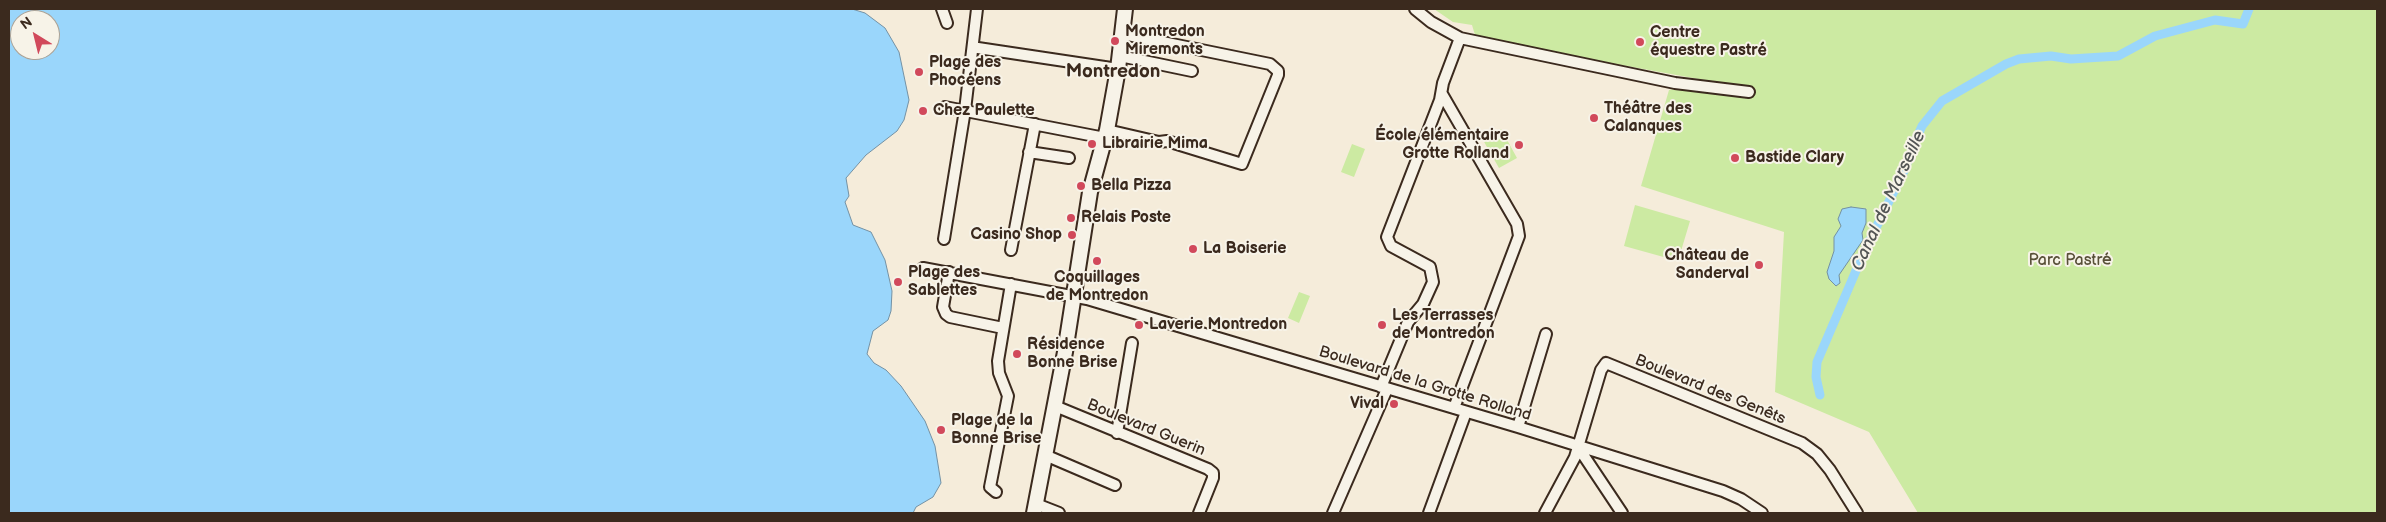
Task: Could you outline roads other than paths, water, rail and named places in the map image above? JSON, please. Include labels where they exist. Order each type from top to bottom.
[{"type":"street","points":[[942,9],[947,23]]},
{"type":"street","points":[[944,239],[965,110],[977,9]]},
{"type":"street","points":[[1059,513],[1035,509],[1055,406],[1090,192],[1106,134],[1119,62],[1125,9]]},
{"type":"street","points":[[1415,9],[1431,22],[1460,38],[1676,83],[1749,92]]},
{"type":"street","points":[[945,107],[1035,124],[1159,142],[1167,141],[1242,164],[1278,71],[1270,64],[1123,34]]},
{"type":"street","points":[[1333,513],[1384,388],[1408,322],[1423,304],[1433,282],[1430,267],[1391,246],[1387,237],[1442,94],[1443,83],[1460,38]]},
{"type":"street","points":[[978,48],[1192,71]]},
{"type":"street","points":[[1442,94],[1517,224],[1519,236],[1454,408]]},
{"type":"street","points":[[1011,250],[1035,124]]},
{"type":"street","points":[[1029,152],[1069,158]]},
{"type":"street","name":"Boulevard de la Grotte Rolland","points":[[923,268],[1074,296],[1518,427],[1723,491],[1741,499],[1762,513]]},
{"type":"street","points":[[950,272],[944,307],[946,314],[950,317],[1003,328]]},
{"type":"street","points":[[996,492],[990,487],[1008,396],[998,361],[1011,284]]},
{"type":"street","points":[[1518,427],[1546,334]]},
{"type":"street","points":[[1117,433],[1132,343]]},
{"type":"street","name":"Boulevard des Genêts","points":[[1578,447],[1601,370],[1606,364],[1802,443],[1817,454],[1830,470],[1857,513]]},
{"type":"street","name":"Boulevard Guerin","points":[[1055,406],[1213,473],[1199,513]]},
{"type":"street","points":[[1429,513],[1466,412]]},
{"type":"street","points":[[1545,513],[1578,447],[1622,513]]},
{"type":"street","points":[[1045,455],[1115,485]]},
{"type":"water","points":[[9,9],[852,9],[865,13],[885,28],[899,52],[909,100],[904,120],[897,131],[866,155],[846,178],[849,196],[845,202],[853,225],[871,232],[885,260],[892,291],[891,311],[888,320],[873,331],[867,354],[874,363],[886,370],[901,386],[925,421],[935,446],[941,483],[933,497],[916,507],[913,513],[9,513]]},
{"type":"water","points":[[1851,207],[1866,209],[1866,223],[1862,233],[1863,240],[1839,275],[1840,283],[1836,286],[1829,279],[1827,272],[1834,251],[1834,237],[1841,226],[1838,219],[1842,209]]},
{"type":"waterway","name":"Canal de Marseille","points":[[1820,395],[1816,377],[1817,362],[1864,252],[1904,171],[1922,126],[1942,101],[2006,64],[2019,59],[2051,56],[2071,59],[2118,56],[2155,36],[2215,20],[2243,24],[2249,9]]},
{"type":"place","name":"Montredon Miremonts","points":[[1115,41]]},
{"type":"place","name":"Centre équestre Pastré","points":[[1640,42]]},
{"type":"place","name":"Plage des Phocéens","points":[[919,72]]},
{"type":"place","name":"Chez Paulette","points":[[923,111]]},
{"type":"place","name":"Théâtre des Calanques","points":[[1594,118]]},
{"type":"place","name":"Librairie Mima","points":[[1092,144]]},
{"type":"place","name":"École élémentaire Grotte Rolland","points":[[1519,145]]},
{"type":"place","name":"Bastide Clary","points":[[1735,158]]},
{"type":"place","name":"Bella Pizza","points":[[1081,186]]},
{"type":"place","name":"Relais Poste","points":[[1071,218]]},
{"type":"place","name":"Casino Shop","points":[[1072,235]]},
{"type":"place","name":"La Boiserie","points":[[1193,249]]},
{"type":"place","name":"Coquillages de Montredon","points":[[1097,261]]},
{"type":"place","name":"Château de Sanderval","points":[[1759,265]]},
{"type":"place","name":"Plage des Sablettes","points":[[898,282]]},
{"type":"place","name":"Laverie Montredon","points":[[1139,325]]},
{"type":"place","name":"Les Terrasses de Montredon","points":[[1382,325]]},
{"type":"place","name":"Résidence Bonne Brise","points":[[1017,354]]},
{"type":"place","name":"Vival","points":[[1394,404]]},
{"type":"place","name":"Plage de la Bonne Brise","points":[[941,430]]},
{"type":"district","name":"Montredon","points":[[1113,72]]},
{"type":"park label","name":"Parc Pastré","points":[[2070,261]]}]
